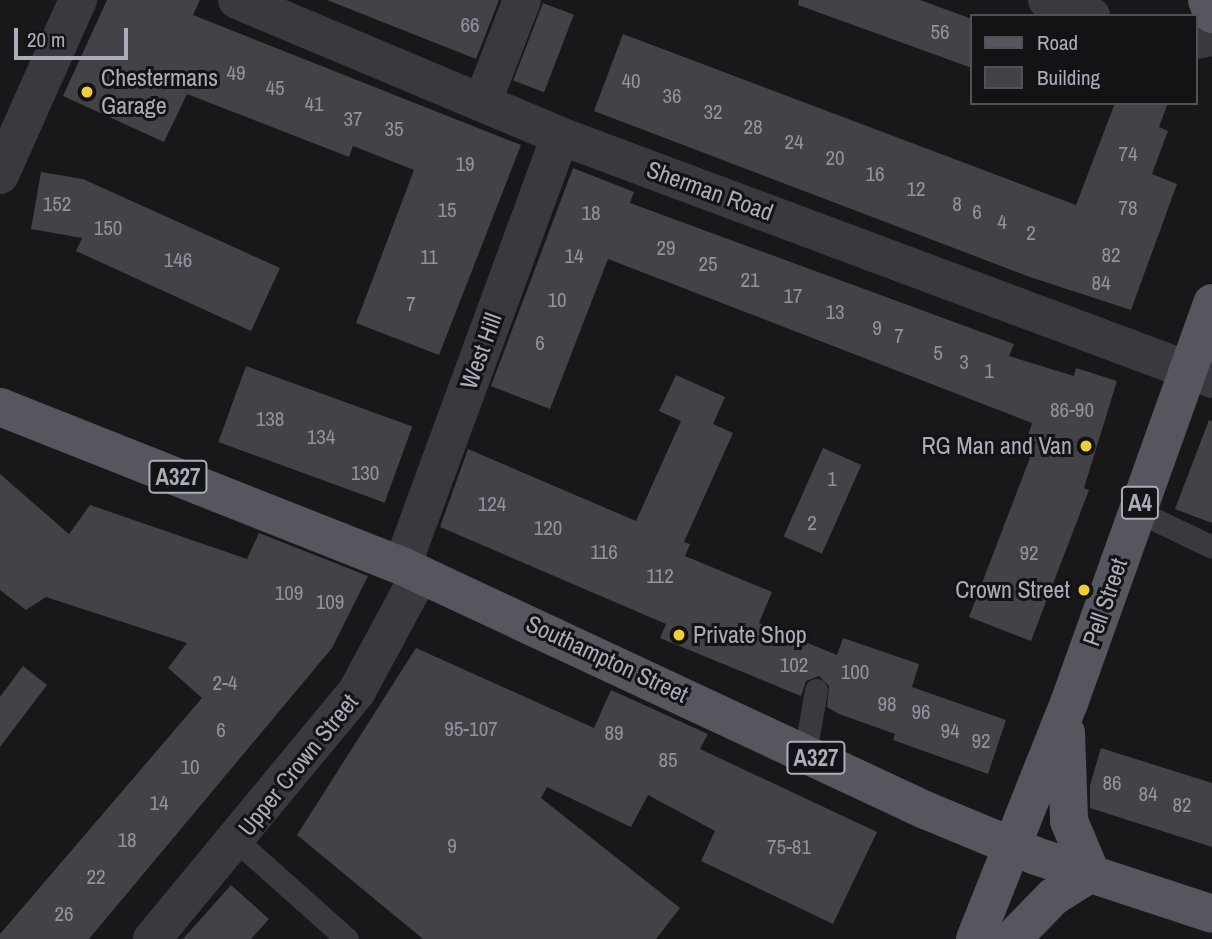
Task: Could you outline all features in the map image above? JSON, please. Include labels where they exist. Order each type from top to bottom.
[{"type":"main road","points":[[1207,0],[1212,14]]},
{"type":"main road","name":"Pell Street","points":[[1012,845],[1069,703],[1137,511],[1200,375],[1212,303]]},
{"type":"main road","name":"Southampton Street","points":[[0,407],[411,570],[805,753],[1012,845],[1212,914]]},
{"type":"main road","name":"Pell Street","points":[[1069,703],[1064,759],[1068,810],[1091,873]]},
{"type":"main road","name":"A4","points":[[975,939],[1012,845]]},
{"type":"main road","points":[[1012,939],[1053,897],[1091,873]]},
{"type":"street","points":[[0,175],[78,0]]},
{"type":"street","name":"Sherman Road","points":[[237,0],[483,101],[560,136],[1124,343],[1200,375]]},
{"type":"street","points":[[483,101],[523,0]]},
{"type":"street","points":[[1046,0],[1085,14]]},
{"type":"street","name":"West Hill","points":[[411,570],[560,136]]},
{"type":"street","name":"Upper Crown Street","points":[[152,939],[237,841],[358,691],[411,570]]},
{"type":"lane","points":[[1137,511],[1212,547]]},
{"type":"lane","points":[[805,753],[816,690]]},
{"type":"lane","points":[[237,841],[347,939]]},
{"type":"building","points":[[107,0],[200,0],[193,15],[521,145],[439,355],[356,323],[414,170],[353,146],[349,157],[187,94],[164,142],[63,96]]},
{"type":"building","points":[[327,0],[499,0],[476,59]]},
{"type":"building","points":[[799,0],[920,0],[970,18],[970,67],[798,5]]},
{"type":"building","points":[[543,3],[574,15],[544,92],[513,80]]},
{"type":"building","points":[[623,34],[1076,205],[1114,105],[1167,105],[1159,127],[1168,131],[1152,174],[1177,184],[1131,310],[1030,277],[594,111]]},
{"type":"building","points":[[573,168],[634,192],[630,203],[1014,344],[1009,356],[1074,376],[1076,368],[1117,381],[1084,488],[1089,490],[1031,641],[969,617],[1036,442],[1027,439],[1032,423],[608,259],[550,409],[491,386]]},
{"type":"building","points":[[41,172],[83,179],[280,268],[251,331],[76,251],[82,238],[31,229]]},
{"type":"building","points":[[246,366],[412,427],[385,503],[218,442]]},
{"type":"building","points":[[676,375],[725,397],[713,424],[733,433],[684,542],[690,544],[685,556],[772,592],[759,623],[837,655],[843,638],[919,664],[912,687],[1006,720],[988,774],[893,740],[895,734],[839,714],[827,707],[829,686],[819,676],[806,681],[801,696],[660,638],[666,624],[440,527],[468,449],[636,521],[681,421],[659,411]]},
{"type":"building","points":[[1209,420],[1212,421],[1212,523],[1175,509]]},
{"type":"building","points":[[823,448],[861,465],[822,554],[784,537]]},
{"type":"building","points":[[0,474],[69,534],[90,505],[247,559],[259,533],[368,576],[332,648],[89,939],[0,939],[0,934],[202,698],[168,668],[187,643],[46,597],[26,610],[0,590]]},
{"type":"building","points":[[416,648],[594,728],[611,690],[708,734],[700,749],[877,832],[833,924],[701,861],[715,831],[648,795],[631,827],[547,787],[541,798],[680,908],[656,939],[423,939],[297,835]]},
{"type":"building","points":[[23,666],[47,685],[0,747],[0,697]]},
{"type":"building","points":[[1101,748],[1212,783],[1212,847],[1090,808],[1090,785]]},
{"type":"building","points":[[231,885],[269,919],[251,939],[183,939]]},
{"type":"place","name":"Chestermans Garage","points":[[87,92]]},
{"type":"place","name":"RG Man and Van","points":[[1086,446]]},
{"type":"place","name":"Crown Street","points":[[1084,590]]},
{"type":"place","name":"Private Shop","points":[[679,635]]}]
